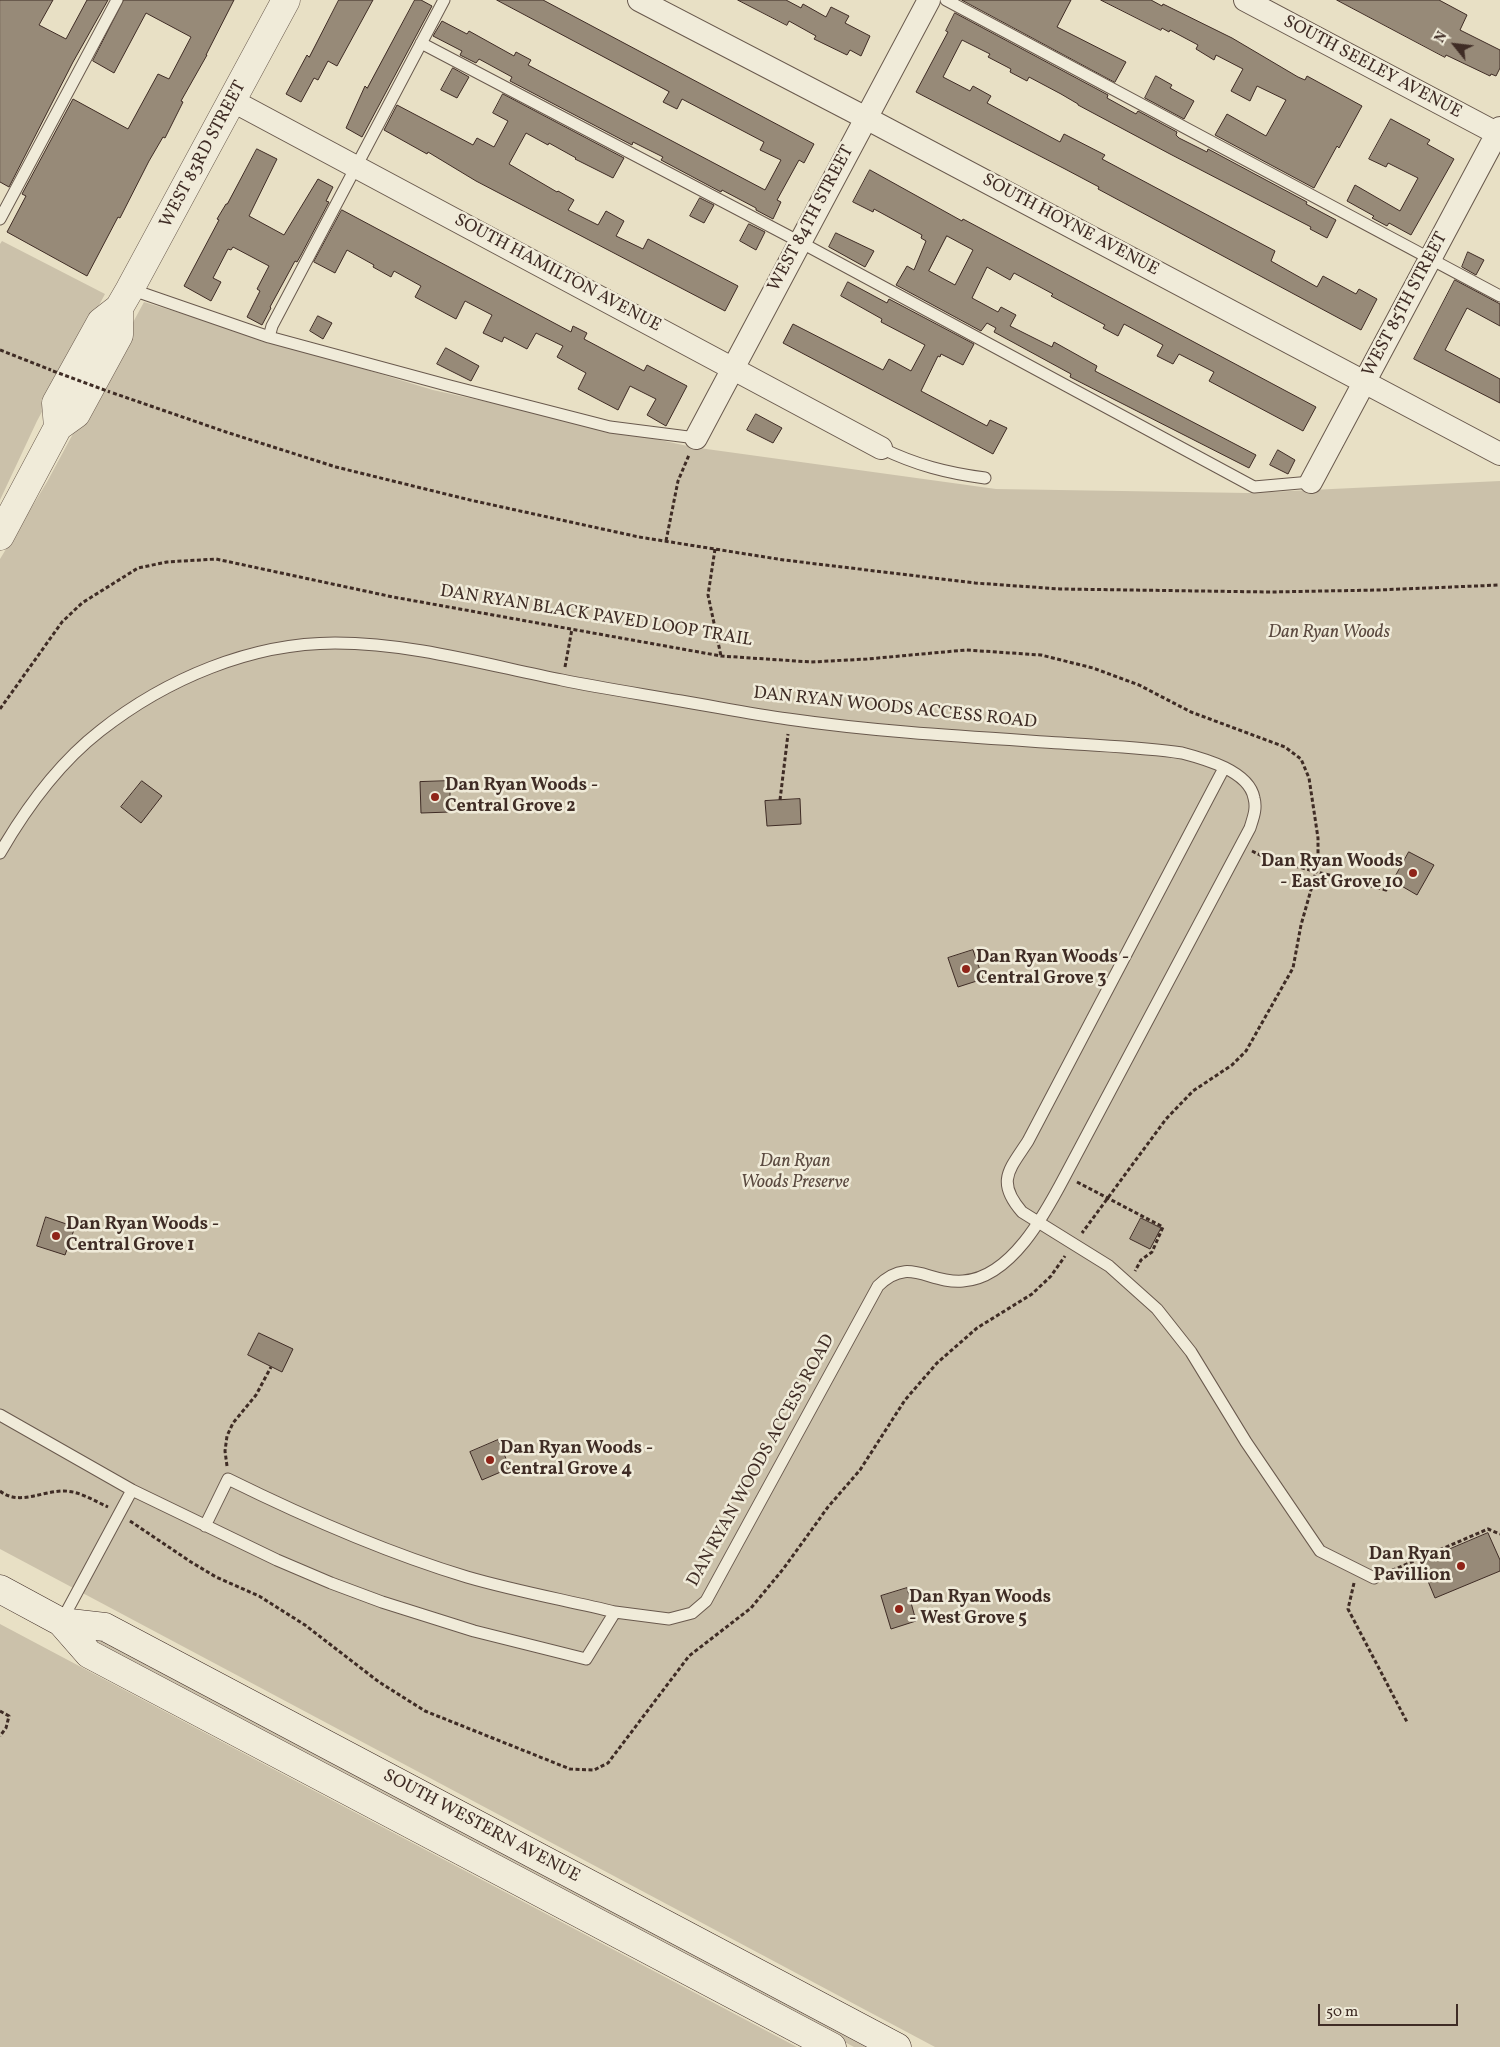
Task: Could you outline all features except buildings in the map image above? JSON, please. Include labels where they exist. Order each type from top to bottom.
[{"type":"main road","name":"WEST 83RD STREET","points":[[0,536],[58,428],[56,403],[101,322],[125,299],[286,0]]},
{"type":"main road","name":"SOUTH WESTERN AVENUE","points":[[0,1589],[60,1622],[89,1654],[832,2047]]},
{"type":"main road","name":"SOUTH WESTERN AVENUE","points":[[60,1622],[105,1627],[897,2047]]},
{"type":"street","name":"SOUTH HOYNE AVENUE","points":[[639,0],[1500,454]]},
{"type":"street","name":"WEST 84TH STREET","points":[[696,438],[929,0]]},
{"type":"street","name":"SOUTH SEELEY AVENUE","points":[[1245,0],[1499,132]]},
{"type":"street","name":"SOUTH HAMILTON AVENUE","points":[[232,101],[881,448]]},
{"type":"street","name":"WEST 85TH STREET","points":[[1311,482],[1499,132]]},
{"type":"lane","points":[[0,219],[117,0]]},
{"type":"lane","points":[[268,338],[272,326],[355,166],[444,0]]},
{"type":"lane","points":[[946,0],[1500,296]]},
{"type":"lane","points":[[421,42],[800,242],[1254,487],[1311,482]]},
{"type":"lane","points":[[125,299],[610,427],[696,438]]},
{"type":"lane","points":[[881,448],[931,468],[952,474],[985,478]]},
{"type":"lane","name":"DAN RYAN WOODS ACCESS ROAD","points":[[0,853],[33,802],[66,763],[100,731],[175,683],[215,665],[255,653],[333,643],[372,644],[420,651],[563,680],[789,719],[943,735],[1182,753],[1204,759],[1236,774],[1249,785],[1254,798],[1255,811],[1250,828],[1049,1207],[1038,1223],[1010,1258],[995,1271],[980,1278],[963,1281],[946,1280],[902,1271],[887,1277],[878,1286],[706,1602],[692,1614],[670,1619],[615,1612],[507,1588],[359,1540],[228,1479]]},
{"type":"lane","points":[[1224,768],[1028,1141],[1009,1170],[1009,1192],[1014,1203],[1022,1212],[1109,1266],[1157,1309],[1191,1352],[1246,1442],[1320,1551],[1374,1578]]},
{"type":"lane","points":[[0,1414],[132,1490],[205,1526],[277,1560],[382,1602],[474,1631],[586,1659],[615,1612]]},
{"type":"lane","points":[[205,1526],[228,1479]]},
{"type":"lane","points":[[60,1622],[132,1490]]},
{"type":"path","points":[[0,350],[110,392],[336,467],[479,502],[666,541],[784,560],[975,583],[1060,589],[1270,592],[1378,590],[1500,584]]},
{"type":"path","points":[[666,541],[678,481],[696,438]]},
{"type":"path","points":[[715,549],[708,595],[721,656]]},
{"type":"path","name":"DAN RYAN BLACK PAVED LOOP TRAIL","points":[[0,709],[62,622],[82,603],[138,568],[167,562],[216,558],[393,597],[721,656],[811,662],[966,650],[1041,655],[1093,668],[1139,685],[1191,712],[1285,747],[1301,759],[1308,778],[1318,838],[1318,865],[1301,925],[1294,968],[1246,1051],[1232,1065],[1193,1091],[1166,1119],[1051,1276],[1032,1294],[977,1328],[938,1363],[906,1400],[860,1470],[828,1507],[784,1568],[751,1608],[689,1656],[608,1763],[594,1770],[570,1769],[425,1711],[379,1682],[305,1625],[259,1596],[216,1577],[131,1522]]},
{"type":"path","points":[[563,680],[572,629]]},
{"type":"path","points":[[780,800],[789,719]]},
{"type":"path","points":[[1241,844],[1268,859],[1386,890],[1393,881]]},
{"type":"path","points":[[1065,1176],[1163,1227],[1152,1252],[1141,1260]]},
{"type":"path","points":[[228,1479],[225,1451],[227,1436],[232,1423],[256,1395],[271,1367]]},
{"type":"path","points":[[0,1491],[21,1499],[42,1493],[66,1491],[88,1497],[109,1507]]},
{"type":"path","points":[[1374,1578],[1488,1529],[1500,1534]]},
{"type":"path","points":[[1358,1570],[1348,1609],[1407,1722]]},
{"type":"path","points":[[0,1711],[9,1716],[6,1728],[0,1736]]},
{"type":"green space","points":[[2,241],[105,294],[37,421],[0,500],[0,244]]},
{"type":"green space","name":"Dan Ryan Woods Preserve","points":[[144,302],[433,390],[692,447],[996,489],[1248,493],[1500,481],[1500,2047],[935,2047],[0,1549],[0,559],[47,482]]},
{"type":"green space","points":[[0,1624],[797,2047],[0,2047]]},
{"type":"green space","points":[[97,1638],[872,2047],[854,2047],[96,1644]]},
{"type":"place","name":"Dan Ryan Woods - Central Grove 2","points":[[435,797]]},
{"type":"place","name":"Dan Ryan Woods - East Grove 10","points":[[1413,873]]},
{"type":"place","name":"Dan Ryan Woods - Central Grove 3","points":[[966,969]]},
{"type":"place","name":"Dan Ryan Woods - Central Grove 1","points":[[56,1236]]},
{"type":"place","name":"Dan Ryan Woods - Central Grove 4","points":[[490,1460]]},
{"type":"place","name":"Dan Ryan Pavillion","points":[[1461,1566]]},
{"type":"place","name":"Dan Ryan Woods - West Grove 5","points":[[899,1609]]},
{"type":"park label","name":"Dan Ryan Woods","points":[[1329,634]]}]
